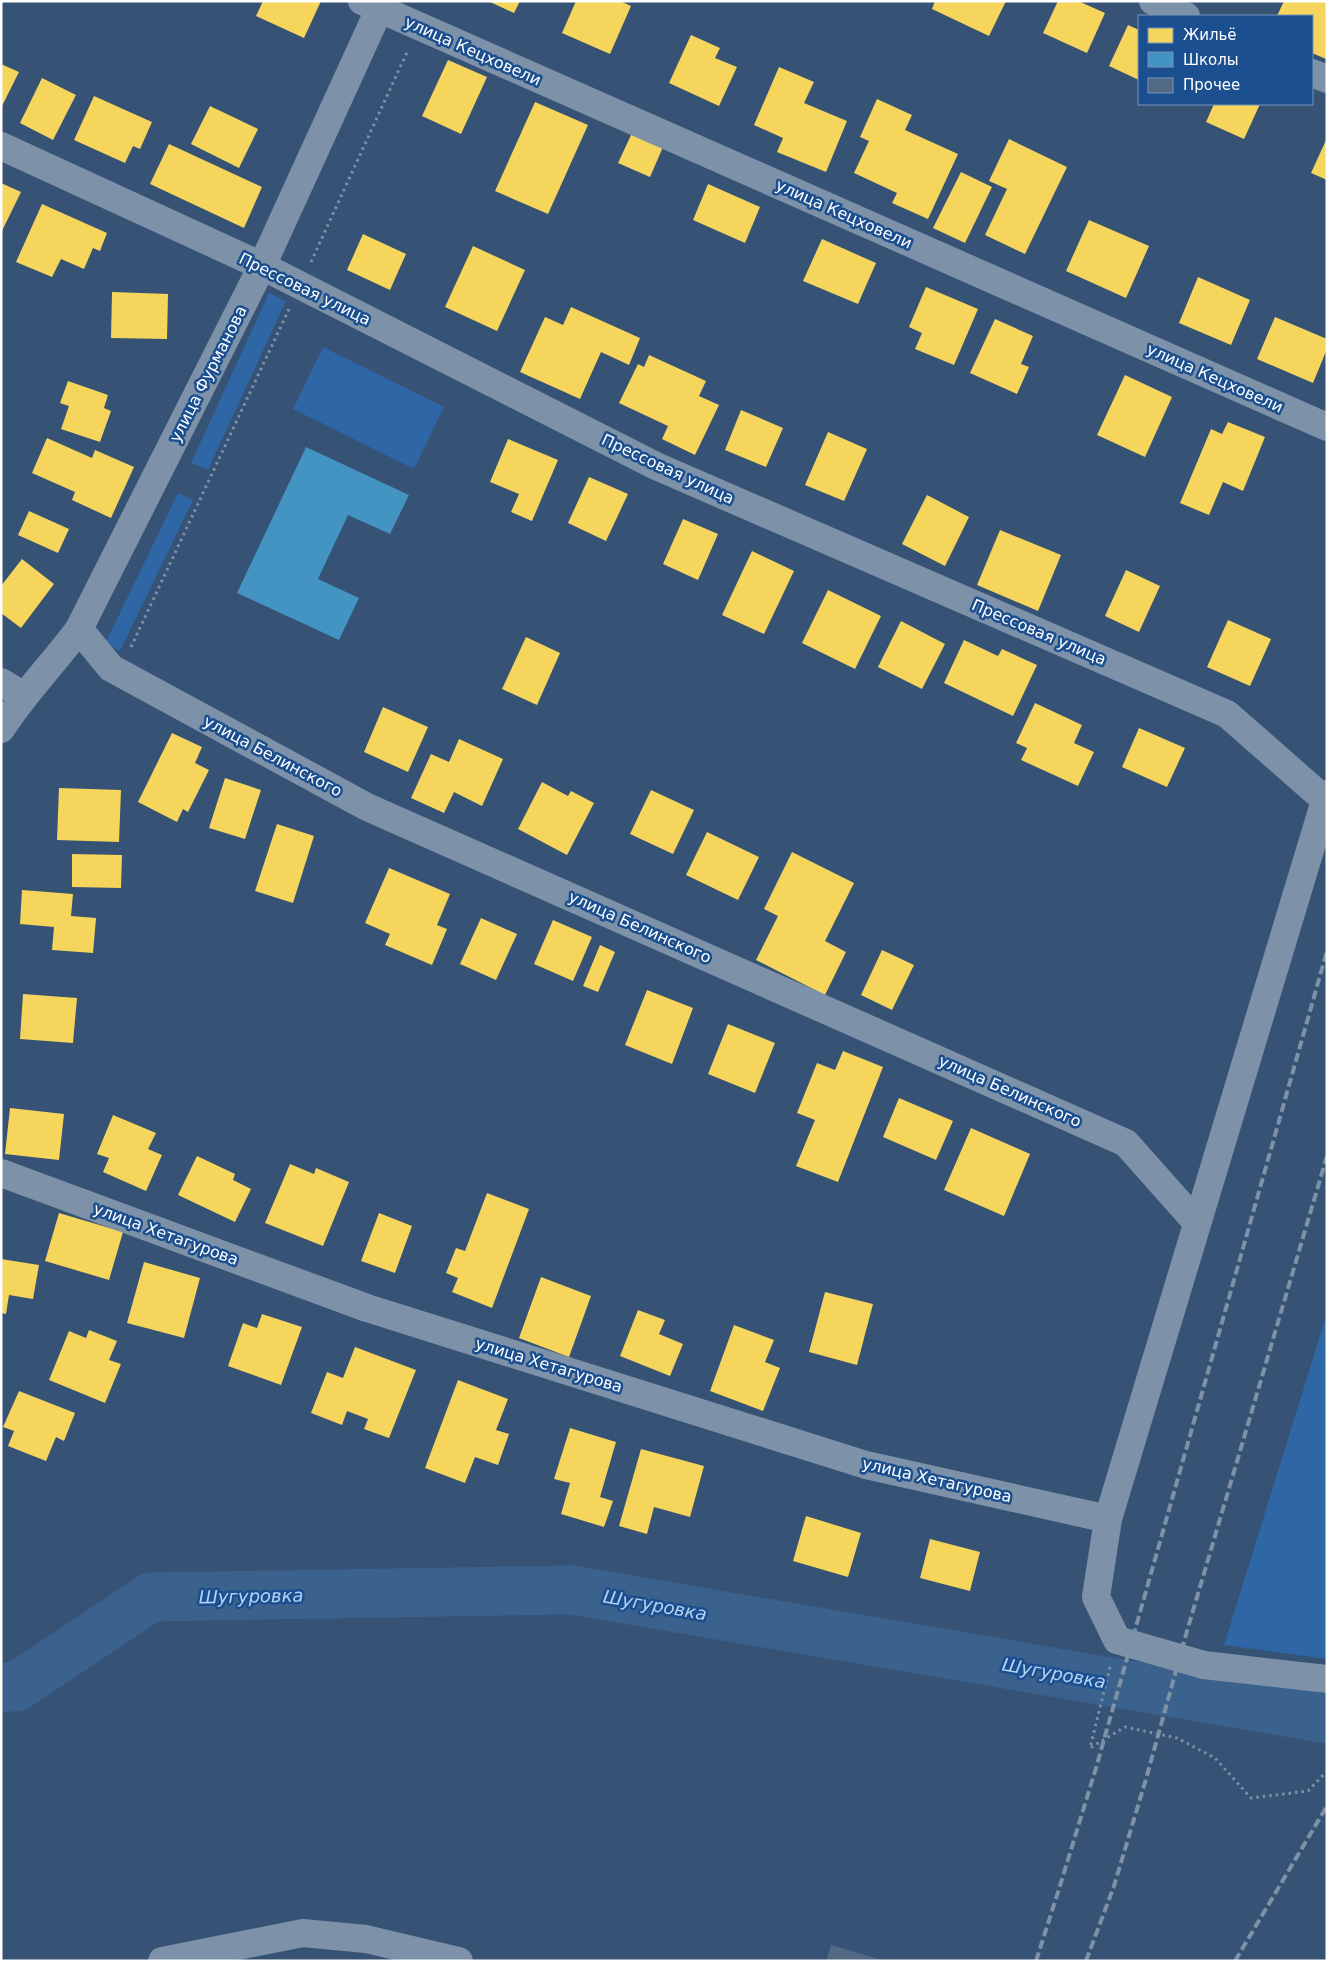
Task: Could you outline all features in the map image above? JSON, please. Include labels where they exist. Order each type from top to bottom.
[{"type":"street","points":[[1153,1],[1184,15]]},
{"type":"street","name":"улица Кецховели","points":[[375,4],[418,27],[1327,427]]},
{"type":"street","name":"улица Фурманова","points":[[1,728],[24,696],[49,668],[79,629],[262,266],[375,4]]},
{"type":"street","points":[[1313,73],[1327,79]]},
{"type":"street","name":"Прессовая улица","points":[[1,146],[262,266],[656,466],[1227,714],[1326,797]]},
{"type":"street","name":"улица Белинского","points":[[79,629],[111,668],[367,807],[1126,1143],[1197,1224]]},
{"type":"street","points":[[1,682],[24,696]]},
{"type":"street","points":[[1326,797],[1108,1519],[1096,1597],[1117,1640],[1204,1665],[1327,1679]]},
{"type":"street","name":"улица Хетагурова","points":[[1,1173],[367,1308],[866,1465],[1108,1519]]},
{"type":"street","points":[[162,1961],[303,1932],[366,1939],[459,1961]]},
{"type":"path","points":[[119,672],[300,286],[418,27]]},
{"type":"path","points":[[1117,1640],[1090,1748],[1125,1727],[1177,1738],[1215,1758],[1251,1798],[1308,1791],[1327,1770]]},
{"type":"shaded area","points":[[269,293],[286,301],[208,470],[191,463]]},
{"type":"shaded area","points":[[323,347],[444,407],[414,469],[293,409]]},
{"type":"shaded area","points":[[178,493],[193,500],[120,651],[105,644]]},
{"type":"shaded area","points":[[1327,1313],[1327,1659],[1224,1645]]},
{"type":"building: Жильё","points":[[263,1],[321,1],[304,38],[256,16]]},
{"type":"building: Жильё","points":[[488,1],[520,1],[514,13]]},
{"type":"building: Жильё","points":[[576,1],[620,1],[631,6],[610,54],[562,33]]},
{"type":"building: Жильё","points":[[935,1],[1006,1],[989,36],[932,9]]},
{"type":"building: Жильё","points":[[1058,1],[1078,1],[1105,13],[1087,53],[1043,33]]},
{"type":"building: Жильё","points":[[1284,1],[1327,1],[1326,59],[1313,53],[1313,15],[1277,15]]},
{"type":"building: Жильё","points":[[1128,25],[1138,30],[1138,80],[1109,66]]},
{"type":"building: Жильё","points":[[691,35],[720,48],[715,58],[737,67],[719,106],[669,83]]},
{"type":"building: Жильё","points":[[448,60],[487,77],[461,134],[422,116]]},
{"type":"building: Жильё","points":[[1,64],[19,72],[1,108]]},
{"type":"building: Жильё","points":[[779,67],[814,82],[804,103],[847,121],[826,172],[777,152],[783,138],[754,125]]},
{"type":"building: Жильё","points":[[42,78],[76,95],[53,140],[20,123]]},
{"type":"building: Жильё","points":[[94,96],[152,122],[140,149],[133,146],[125,163],[74,140]]},
{"type":"building: Жильё","points":[[877,99],[912,115],[905,130],[958,154],[928,219],[892,203],[897,193],[854,173],[869,141],[860,137]]},
{"type":"building: Жильё","points":[[535,102],[588,125],[548,214],[495,191]]},
{"type":"building: Жильё","points":[[1214,105],[1260,105],[1244,139],[1206,122]]},
{"type":"building: Жильё","points":[[210,106],[258,129],[239,168],[191,144]]},
{"type":"building: Жильё","points":[[632,133],[663,147],[650,177],[618,163]]},
{"type":"building: Жильё","points":[[1327,138],[1327,180],[1311,173]]},
{"type":"building: Жильё","points":[[1009,139],[1067,167],[1025,254],[985,235],[1007,189],[989,181]]},
{"type":"building: Жильё","points":[[169,144],[262,187],[244,228],[150,184]]},
{"type":"building: Жильё","points":[[961,172],[992,187],[965,243],[933,228]]},
{"type":"building: Жильё","points":[[1,183],[21,192],[1,233]]},
{"type":"building: Жильё","points":[[708,184],[760,207],[745,243],[693,220]]},
{"type":"building: Жильё","points":[[42,204],[107,233],[100,251],[93,248],[84,269],[61,259],[52,277],[16,262]]},
{"type":"building: Жильё","points":[[1089,220],[1149,246],[1126,298],[1066,271]]},
{"type":"building: Жильё","points":[[363,234],[406,254],[390,290],[347,270]]},
{"type":"building: Жильё","points":[[822,239],[876,263],[858,304],[803,281]]},
{"type":"building: Жильё","points":[[473,246],[525,270],[497,331],[445,307]]},
{"type":"building: Жильё","points":[[1198,277],[1250,300],[1231,345],[1179,323]]},
{"type":"building: Жильё","points":[[926,287],[978,309],[954,365],[915,349],[922,333],[909,327]]},
{"type":"building: Жильё","points":[[112,292],[168,294],[167,339],[111,338]]},
{"type":"building: Жильё","points":[[571,307],[640,338],[629,365],[601,352],[580,399],[520,372],[545,317],[563,325]]},
{"type":"building: Жильё","points":[[1275,317],[1327,339],[1327,349],[1313,383],[1257,359]]},
{"type":"building: Жильё","points":[[995,319],[1033,336],[1021,364],[1029,367],[1017,394],[970,373]]},
{"type":"building: Жильё","points":[[649,355],[706,381],[699,396],[719,405],[695,455],[662,439],[668,426],[619,403],[638,364],[644,367]]},
{"type":"building: Жильё","points":[[1125,375],[1172,397],[1145,457],[1097,435]]},
{"type":"building: Жильё","points":[[68,381],[108,395],[104,408],[111,411],[100,442],[61,429],[69,406],[60,403]]},
{"type":"building: Жильё","points":[[741,410],[783,428],[766,467],[725,450]]},
{"type":"building: Жильё","points":[[1228,422],[1265,437],[1243,491],[1223,482],[1209,515],[1180,503],[1211,429],[1222,434]]},
{"type":"building: Жильё","points":[[828,432],[867,449],[844,501],[805,485]]},
{"type":"building: Жильё","points":[[47,438],[92,458],[95,450],[134,467],[111,518],[72,500],[75,492],[32,473]]},
{"type":"building: Жильё","points":[[508,439],[558,460],[532,521],[511,512],[519,494],[490,482]]},
{"type":"building: Жильё","points":[[589,477],[628,494],[606,541],[568,523]]},
{"type":"building: Жильё","points":[[927,495],[969,517],[945,566],[902,544]]},
{"type":"building: Жильё","points":[[29,511],[69,529],[58,553],[18,535]]},
{"type":"building: Жильё","points":[[683,519],[718,534],[698,580],[663,564]]},
{"type":"building: Жильё","points":[[1000,530],[1061,555],[1038,611],[977,585]]},
{"type":"building: Жильё","points":[[752,551],[794,571],[764,634],[722,615]]},
{"type":"building: Жильё","points":[[22,559],[54,584],[21,628],[1,613],[1,586]]},
{"type":"building: Жильё","points":[[1126,570],[1160,586],[1139,632],[1105,616]]},
{"type":"building: Жильё","points":[[828,590],[881,616],[855,669],[802,643]]},
{"type":"building: Жильё","points":[[1228,620],[1271,639],[1250,686],[1207,667]]},
{"type":"building: Жильё","points":[[901,621],[945,644],[922,689],[878,667]]},
{"type":"building: Жильё","points":[[526,637],[560,653],[537,705],[502,689]]},
{"type":"building: Жильё","points":[[964,640],[998,656],[1002,649],[1037,665],[1013,716],[944,683]]},
{"type":"building: Жильё","points":[[1035,703],[1082,725],[1074,743],[1094,752],[1078,786],[1021,760],[1027,748],[1016,743]]},
{"type":"building: Жильё","points":[[383,707],[428,727],[408,772],[364,752]]},
{"type":"building: Жильё","points":[[1139,728],[1185,748],[1167,787],[1122,767]]},
{"type":"building: Жильё","points":[[172,733],[202,747],[195,763],[209,770],[188,812],[183,809],[177,822],[138,802]]},
{"type":"building: Жильё","points":[[459,739],[503,759],[482,806],[454,792],[444,813],[411,798],[431,754],[449,762]]},
{"type":"building: Жильё","points":[[225,778],[261,790],[245,839],[209,828]]},
{"type":"building: Жильё","points":[[542,782],[568,796],[571,791],[594,803],[567,855],[518,829]]},
{"type":"building: Жильё","points":[[59,788],[121,790],[119,842],[57,840]]},
{"type":"building: Жильё","points":[[651,790],[694,810],[673,854],[630,834]]},
{"type":"building: Жильё","points":[[277,824],[314,836],[293,903],[255,891]]},
{"type":"building: Жильё","points":[[707,832],[759,857],[738,900],[686,875]]},
{"type":"building: Жильё","points":[[792,852],[854,883],[825,941],[846,952],[825,995],[756,960],[778,916],[764,909]]},
{"type":"building: Жильё","points":[[72,854],[122,855],[121,888],[72,887]]},
{"type":"building: Жильё","points":[[389,868],[450,894],[437,925],[447,929],[432,965],[385,945],[390,934],[365,923]]},
{"type":"building: Жильё","points":[[22,890],[73,894],[71,916],[96,918],[93,953],[52,950],[54,927],[20,924]]},
{"type":"building: Жильё","points":[[481,918],[517,934],[496,980],[460,964]]},
{"type":"building: Жильё","points":[[553,920],[592,937],[573,981],[534,964]]},
{"type":"building: Жильё","points":[[600,945],[615,952],[598,992],[583,986]]},
{"type":"building: Жильё","points":[[882,950],[914,965],[892,1010],[861,995]]},
{"type":"building: Жильё","points":[[647,990],[693,1008],[672,1064],[625,1045]]},
{"type":"building: Жильё","points":[[23,994],[77,998],[73,1043],[20,1039]]},
{"type":"building: Жильё","points":[[728,1024],[775,1043],[755,1093],[708,1074]]},
{"type":"building: Жильё","points":[[843,1051],[883,1067],[838,1182],[796,1166],[815,1120],[797,1113],[817,1063],[835,1070]]},
{"type":"building: Жильё","points":[[899,1098],[953,1121],[936,1160],[883,1137]]},
{"type":"building: Жильё","points":[[10,1108],[64,1114],[59,1160],[5,1154]]},
{"type":"building: Жильё","points":[[113,1115],[156,1133],[148,1149],[162,1155],[146,1191],[103,1172],[109,1158],[97,1154]]},
{"type":"building: Жильё","points":[[971,1128],[1030,1154],[1004,1216],[944,1190]]},
{"type":"building: Жильё","points":[[197,1156],[235,1174],[233,1180],[251,1189],[235,1222],[178,1195]]},
{"type":"building: Жильё","points":[[290,1164],[314,1174],[316,1168],[349,1182],[323,1246],[265,1223]]},
{"type":"building: Жильё","points":[[487,1193],[529,1209],[492,1308],[452,1292],[458,1278],[446,1273],[456,1248],[465,1251]]},
{"type":"building: Жильё","points":[[59,1213],[123,1232],[109,1280],[45,1261]]},
{"type":"building: Жильё","points":[[379,1213],[412,1226],[395,1273],[361,1261]]},
{"type":"building: Жильё","points":[[1,1259],[39,1265],[33,1299],[9,1295],[6,1314],[1,1313]]},
{"type":"building: Жильё","points":[[144,1262],[200,1278],[184,1338],[127,1323]]},
{"type":"building: Жильё","points":[[541,1277],[591,1296],[569,1357],[519,1338]]},
{"type":"building: Жильё","points":[[825,1292],[873,1304],[857,1365],[809,1352]]},
{"type":"building: Жильё","points":[[638,1310],[665,1320],[659,1334],[683,1344],[670,1376],[620,1356]]},
{"type":"building: Жильё","points":[[262,1314],[302,1327],[281,1385],[228,1366],[243,1323],[257,1328]]},
{"type":"building: Жильё","points":[[734,1325],[774,1340],[765,1362],[780,1368],[763,1411],[710,1391]]},
{"type":"building: Жильё","points":[[89,1330],[117,1341],[109,1360],[121,1364],[105,1403],[49,1380],[69,1331],[86,1338]]},
{"type":"building: Жильё","points":[[355,1347],[416,1370],[389,1438],[364,1429],[368,1419],[347,1411],[342,1425],[311,1413],[327,1372],[343,1378]]},
{"type":"building: Жильё","points":[[458,1380],[508,1399],[496,1430],[509,1434],[498,1465],[475,1457],[465,1483],[425,1468]]},
{"type":"building: Жильё","points":[[19,1391],[75,1413],[64,1441],[56,1437],[46,1461],[8,1446],[14,1431],[3,1427]]},
{"type":"building: Жильё","points":[[570,1428],[616,1442],[600,1497],[613,1501],[604,1527],[561,1514],[570,1483],[554,1479]]},
{"type":"building: Жильё","points":[[641,1449],[704,1466],[690,1517],[654,1507],[647,1534],[619,1526]]},
{"type":"building: Жильё","points":[[806,1516],[861,1533],[848,1577],[793,1561]]},
{"type":"building: Жильё","points":[[930,1539],[980,1552],[970,1591],[920,1578]]},
{"type":"building: Школы","points":[[306,447],[409,495],[390,534],[348,515],[318,579],[359,598],[339,640],[237,593]]},
{"type":"building: Прочее","points":[[831,1945],[882,1960],[882,1961],[826,1961]]},
{"type":"waterway","name":"Шугуровка","points":[[1,1687],[16,1687],[151,1597],[572,1590],[1327,1719]]},
{"type":"railway","points":[[1036,1961],[1096,1768],[1327,951]]},
{"type":"railway","points":[[1086,1961],[1114,1886],[1327,1156]]},
{"type":"railway","points":[[1235,1961],[1327,1806]]}]
